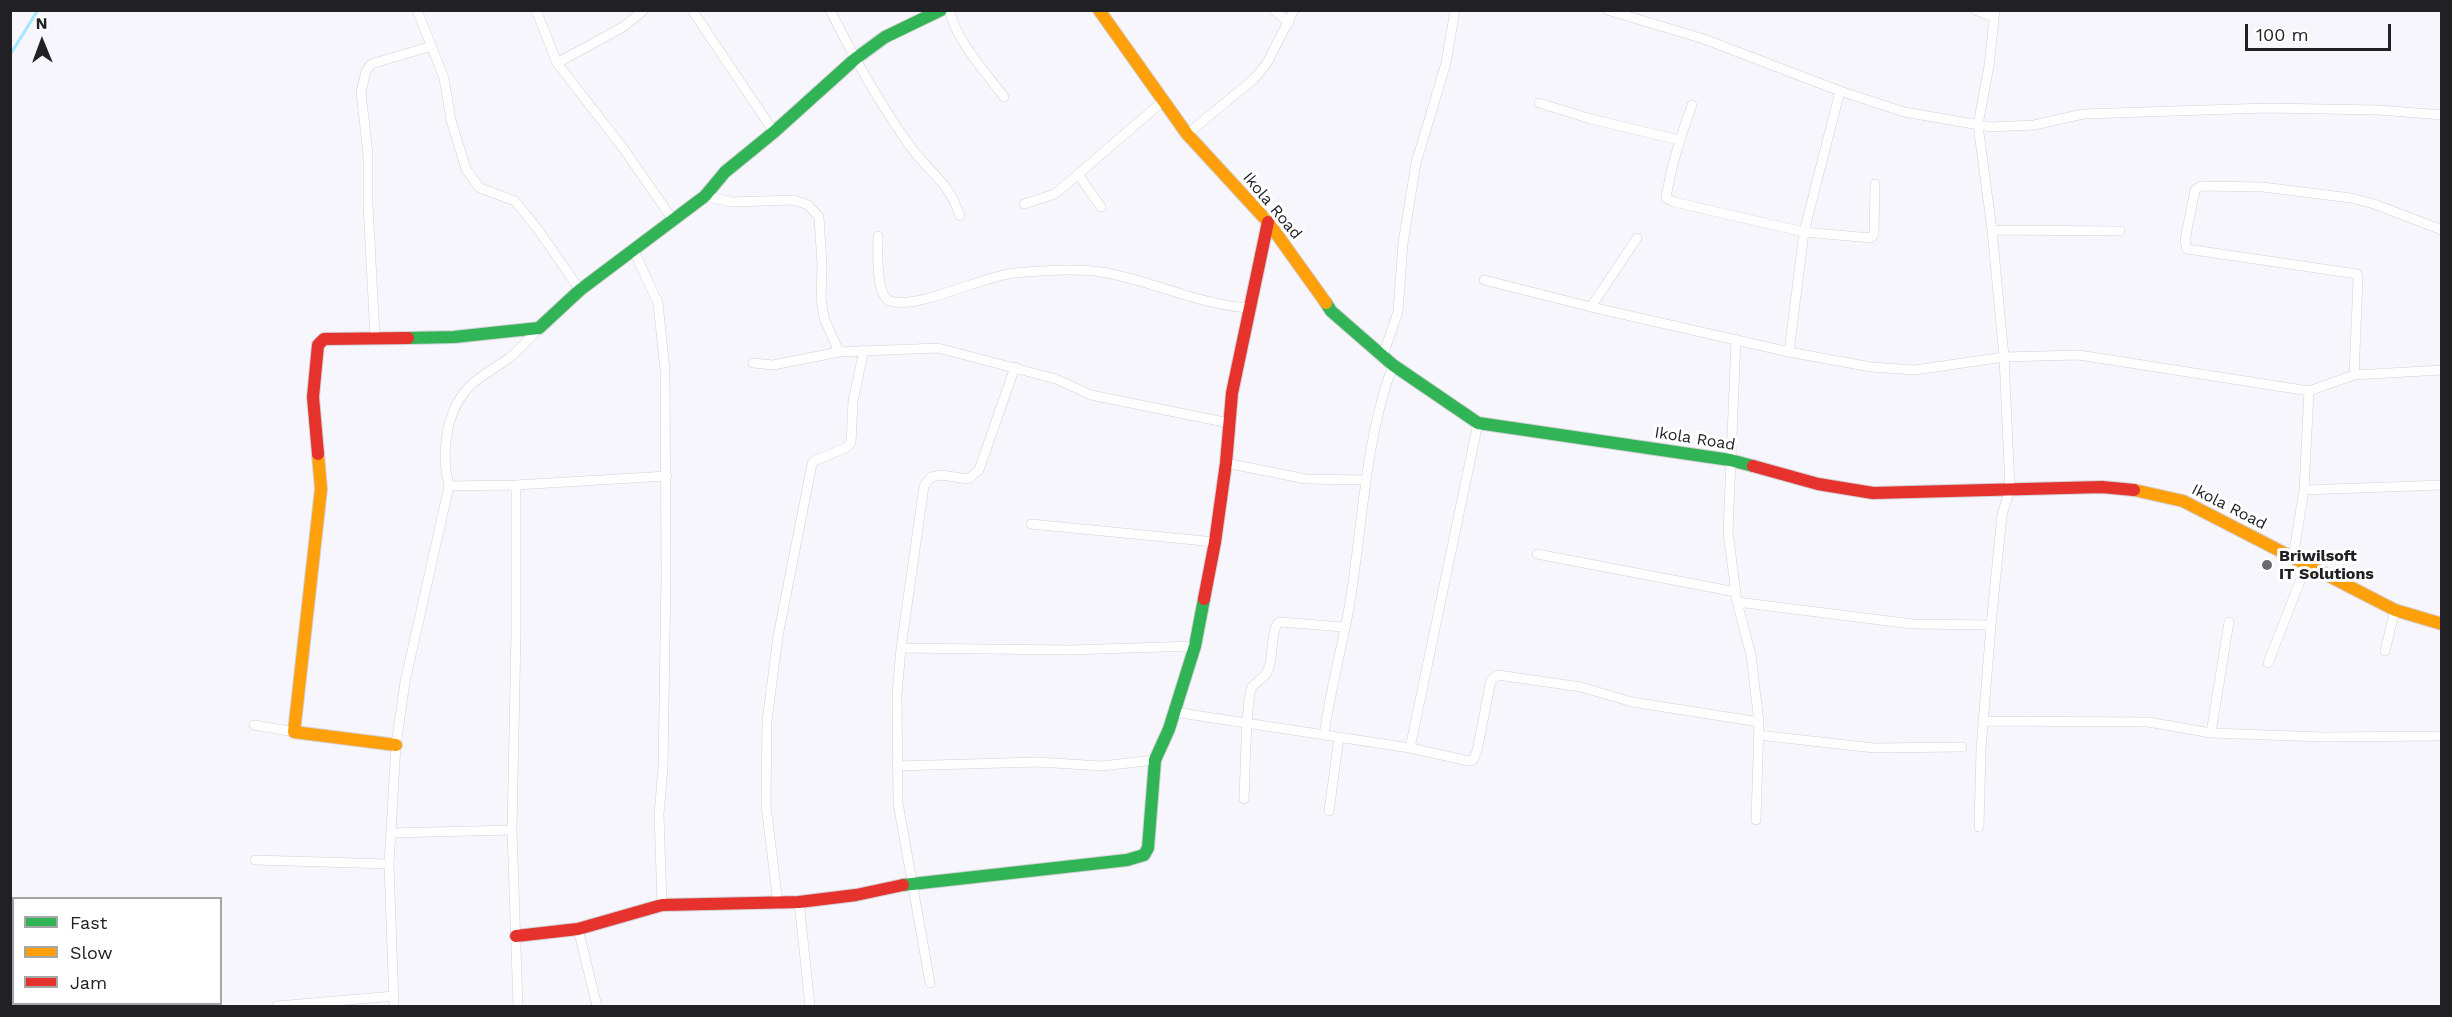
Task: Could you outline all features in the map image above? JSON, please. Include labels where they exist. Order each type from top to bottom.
[{"type":"street","points":[[417,10],[444,78],[451,120],[466,169],[480,188],[514,201],[539,231],[580,290]]},
{"type":"street","points":[[536,10],[557,63],[624,148],[673,220]]},
{"type":"street","points":[[557,63],[623,27],[644,10]]},
{"type":"street","points":[[692,10],[774,132]]},
{"type":"street","points":[[831,10],[871,87],[912,148],[953,196],[960,216]]},
{"type":"street","points":[[394,1006],[389,864],[396,745],[405,682],[449,486],[445,470],[445,455],[451,416],[460,399],[468,388],[512,356],[580,290],[705,196],[725,172],[774,132],[855,59],[885,37],[940,10]]},
{"type":"street","points":[[949,10],[953,25],[964,43],[1004,97]]},
{"type":"street","name":"Ikola Road","points":[[1099,10],[1162,102],[1187,134],[1268,222],[1331,311],[1393,365],[1478,423],[1730,460],[1818,484],[1873,493],[2102,487],[2141,491],[2183,501],[2395,610],[2442,624]]},
{"type":"street","points":[[1274,10],[1289,23]]},
{"type":"street","points":[[1187,134],[1254,79],[1267,63],[1294,10]]},
{"type":"street","points":[[1383,355],[1398,312],[1403,243],[1416,163],[1446,63],[1455,10]]},
{"type":"street","points":[[1607,10],[1704,39],[1840,91],[1904,112],[1978,125],[2006,128],[2034,125],[2083,114],[2267,108],[2379,110],[2442,115]]},
{"type":"street","points":[[1975,10],[1994,14],[1989,66],[1978,125],[1992,230],[2004,357],[2010,489],[2002,515],[1991,625],[1983,721],[1979,827]]},
{"type":"street","points":[[375,337],[368,205],[368,155],[361,92],[366,71],[371,64],[432,46]]},
{"type":"street","points":[[1789,352],[1804,232],[1840,91]]},
{"type":"street","points":[[1024,204],[1055,194],[1162,102]]},
{"type":"street","points":[[1539,103],[1591,119],[1679,140]]},
{"type":"street","points":[[1692,105],[1679,140],[1666,198],[1674,202],[1804,232],[1873,237],[1875,184]]},
{"type":"street","points":[[1078,174],[1101,207]]},
{"type":"street","points":[[2354,375],[2358,280],[2356,274],[2187,249],[2185,240],[2195,190],[2201,186],[2263,187],[2351,198],[2374,204],[2442,230]]},
{"type":"street","points":[[705,196],[731,202],[794,200],[808,205],[819,217],[822,308],[839,352]]},
{"type":"street","points":[[516,936],[578,929],[662,905],[799,902],[856,895],[913,884],[1141,858],[1148,848],[1155,760],[1174,712],[1195,646],[1215,542],[1226,463],[1232,393],[1268,222]]},
{"type":"street","points":[[1992,230],[2120,231]]},
{"type":"street","points":[[878,236],[880,290],[886,298],[899,303],[942,294],[1011,273],[1099,271],[1179,291],[1228,307],[1251,308]]},
{"type":"street","points":[[1591,308],[1637,238]]},
{"type":"street","points":[[633,249],[658,303],[665,370],[664,432],[667,476],[663,768],[659,814],[662,905]]},
{"type":"street","points":[[1484,280],[1591,308],[1789,352],[1871,367],[1915,370],[2004,357],[2079,355],[2309,391],[2354,375],[2442,370]]},
{"type":"street","points":[[294,732],[321,489],[313,397],[318,345],[324,339],[454,337],[539,328]]},
{"type":"street","points":[[1736,339],[1728,532],[1737,602],[1751,655],[1759,722],[1756,820]]},
{"type":"street","points":[[753,363],[773,365],[839,352],[938,348],[1056,379],[1091,395],[1229,423]]},
{"type":"street","points":[[778,904],[766,805],[767,720],[778,636],[812,464],[851,443],[852,401],[864,350]]},
{"type":"street","points":[[1324,735],[1344,627],[1378,414],[1393,365]]},
{"type":"street","points":[[930,983],[898,802],[897,695],[901,648],[924,486],[931,477],[941,475],[968,479],[979,470],[1015,367]]},
{"type":"street","points":[[2293,558],[2304,490],[2309,391]]},
{"type":"street","points":[[1410,748],[1478,423]]},
{"type":"street","points":[[1226,463],[1306,479],[1366,480]]},
{"type":"street","points":[[449,486],[516,485],[667,476]]},
{"type":"street","points":[[516,485],[512,830],[518,1006]]},
{"type":"street","points":[[2304,490],[2442,485]]},
{"type":"street","points":[[1031,524],[1215,542]]},
{"type":"street","points":[[1537,554],[1736,592]]},
{"type":"street","points":[[2268,663],[2306,566]]},
{"type":"street","points":[[1737,602],[1912,624],[1991,625]]},
{"type":"street","points":[[2385,651],[2395,610]]},
{"type":"street","points":[[1244,799],[1249,722],[1247,704],[1252,687],[1264,678],[1269,669],[1277,624],[1280,622],[1344,627]]},
{"type":"street","points":[[2211,733],[2229,622]]},
{"type":"street","points":[[901,648],[1069,650],[1195,646]]},
{"type":"street","points":[[1174,712],[1410,748],[1469,761],[1473,760],[1491,680],[1498,675],[1581,687],[1632,702],[1759,722]]},
{"type":"street","points":[[1983,721],[2148,722],[2211,733],[2323,737],[2442,736]]},
{"type":"street","points":[[254,725],[396,745]]},
{"type":"street","points":[[1758,735],[1874,748],[1962,747]]},
{"type":"street","points":[[1329,811],[1339,737]]},
{"type":"street","points":[[897,766],[1038,762],[1102,766],[1155,760]]},
{"type":"street","points":[[391,833],[512,830]]},
{"type":"street","points":[[255,860],[389,864]]},
{"type":"street","points":[[799,902],[810,1006]]},
{"type":"street","points":[[578,929],[597,1006]]},
{"type":"street","points":[[276,1006],[394,996]]},
{"type":"waterway","points":[[10,55],[38,10]]},
{"type":"traffic: fast","points":[[408,338],[454,337],[539,328],[580,290],[705,196],[725,172],[774,132],[855,59],[885,37],[941,10]]},
{"type":"traffic: fast","points":[[1326,303],[1331,311],[1393,365],[1478,423],[1730,460],[1753,466]]},
{"type":"traffic: fast","points":[[903,885],[1127,860],[1144,855],[1148,848],[1155,760],[1169,729],[1195,646],[1204,599]]},
{"type":"traffic: slow","points":[[1099,10],[1187,134],[1268,222],[1326,303]]},
{"type":"traffic: slow","points":[[318,454],[321,489],[294,732],[396,745]]},
{"type":"traffic: slow","points":[[2134,490],[2183,501],[2395,610],[2442,624]]},
{"type":"traffic: jam","points":[[1204,599],[1226,463],[1232,393],[1268,222]]},
{"type":"traffic: jam","points":[[318,454],[313,397],[318,345],[324,339],[408,338]]},
{"type":"traffic: jam","points":[[1753,466],[1818,484],[1873,493],[2102,487],[2134,490]]},
{"type":"traffic: jam","points":[[516,936],[578,929],[662,905],[799,902],[856,895],[903,885]]},
{"type":"place","name":"Briwilsoft IT Solutions","points":[[2267,565]]}]
